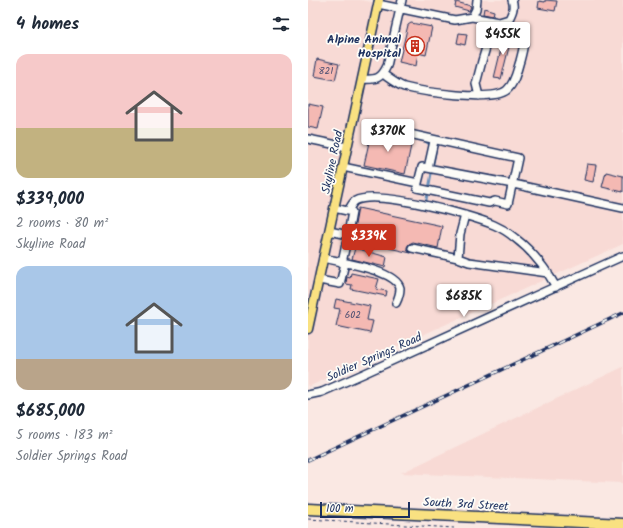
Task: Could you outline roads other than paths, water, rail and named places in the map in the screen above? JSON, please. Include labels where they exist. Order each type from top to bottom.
[{"type":"highway","name":"South 3rd Street","points":[[308,509],[584,525],[623,524]]},
{"type":"main road","name":"Skyline Road","points":[[308,329],[379,2]]},
{"type":"street","points":[[362,79],[371,80],[378,78],[383,74],[387,66],[402,0]]},
{"type":"street","points":[[472,17],[476,9],[477,0]]},
{"type":"street","points":[[479,96],[476,84],[492,31],[499,22],[509,19],[513,11],[512,0]]},
{"type":"street","points":[[379,2],[400,9],[455,20],[472,17],[499,22],[521,29],[525,36],[523,52],[514,78],[508,89],[498,94],[479,96],[448,94],[404,87],[395,84],[383,74]]},
{"type":"street","points":[[387,129],[434,141],[518,158],[515,185],[508,204],[495,202],[489,203],[417,188],[422,167],[515,185],[623,208]]},
{"type":"street","points":[[308,139],[347,148]]},
{"type":"street","points":[[428,168],[434,141]]},
{"type":"street","points":[[343,168],[418,183]]},
{"type":"street","points":[[348,211],[354,201],[361,199],[390,198],[465,215],[495,226],[515,238],[548,273],[556,287]]},
{"type":"street","points":[[334,208],[352,212],[348,234]]},
{"type":"street","points":[[458,258],[460,234],[465,215]]},
{"type":"street","points":[[329,231],[388,243]]},
{"type":"street","points":[[319,280],[340,284],[346,244]]},
{"type":"street","points":[[412,248],[470,262],[548,273]]},
{"type":"street","name":"Soldier Springs Road","points":[[308,394],[322,392],[623,256]]},
{"type":"street","points":[[324,258],[382,272],[391,277],[397,282],[400,289],[396,304]]},
{"type":"waterway","points":[[423,140],[430,145]]},
{"type":"waterway","points":[[426,202],[436,150],[434,148]]},
{"type":"railway","points":[[308,460],[623,313]]},
{"type":"place","name":"Alpine Animal Hospital","points":[[415,46]]}]
